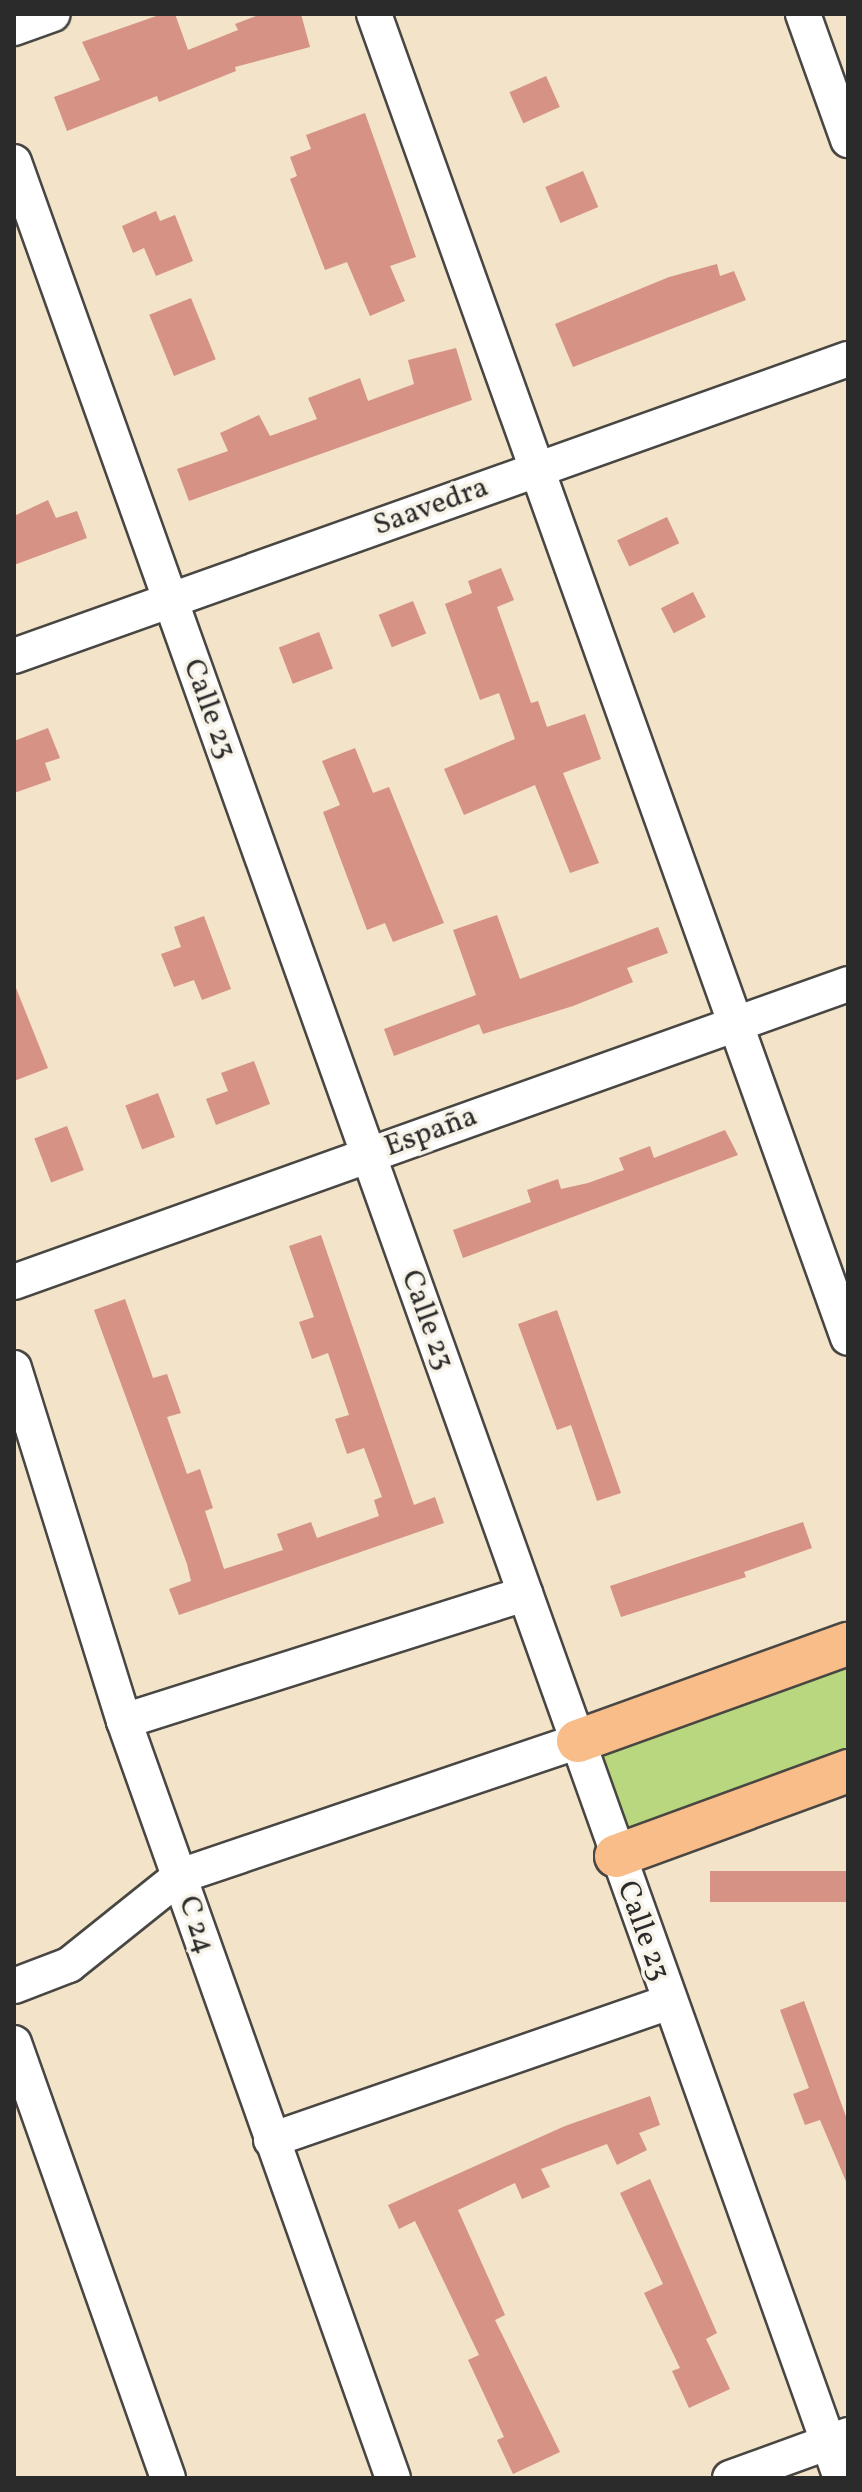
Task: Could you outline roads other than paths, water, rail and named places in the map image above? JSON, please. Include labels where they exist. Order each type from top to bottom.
[{"type":"main road","points":[[578,1741],[848,1644]]},
{"type":"main road","points":[[616,1856],[848,1771]]},
{"type":"street","points":[[14,28],[53,14]]},
{"type":"street","points":[[374,14],[848,1338]]},
{"type":"street","points":[[803,14],[848,140]]},
{"type":"street","name":"Calle 23","points":[[14,162],[578,1741],[616,1856],[838,2438],[841,2478]]},
{"type":"street","name":"Saavedra","points":[[14,656],[848,359]]},
{"type":"street","name":"España","points":[[14,1282],[848,984]]},
{"type":"street","name":"C 24","points":[[14,1368],[124,1721],[393,2478]]},
{"type":"street","points":[[124,1721],[525,1594]]},
{"type":"street","points":[[14,1986],[69,1965],[180,1876],[578,1741]]},
{"type":"street","points":[[271,2140],[670,2002]]},
{"type":"street","points":[[14,2043],[168,2478]]},
{"type":"street","points":[[730,2478],[838,2438]]}]
